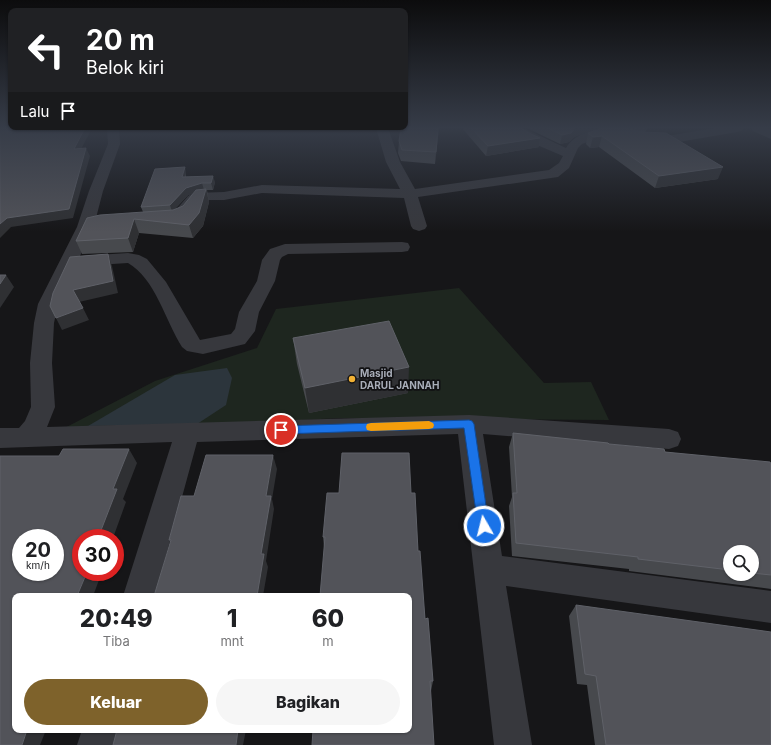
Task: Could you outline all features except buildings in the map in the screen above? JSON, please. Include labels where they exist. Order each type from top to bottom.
[{"type":"street","points":[[25,437],[35,426],[44,407],[41,363],[44,323],[48,304],[85,227],[107,163]]},
{"type":"street","points":[[393,163],[410,194],[419,226]]},
{"type":"street","points":[[168,217],[180,215],[193,199],[198,196],[224,196],[262,189],[410,194],[553,174],[565,166],[566,163]]},
{"type":"street","points":[[85,227],[113,221]]},
{"type":"street","points":[[68,262],[132,258],[140,262],[169,302],[189,342],[194,346],[203,347],[238,339],[245,331],[249,312],[266,281],[271,260],[276,253],[285,249],[402,247]]},
{"type":"street","points":[[0,438],[469,424],[668,439]]},
{"type":"street","points":[[469,424],[513,745]]},
{"type":"street","points":[[140,593],[187,432]]},
{"type":"street","points":[[490,569],[771,607]]},
{"type":"street","points":[[96,745],[99,733]]},
{"type":"shaded area","points":[[459,288],[544,383],[591,382],[609,420],[340,418],[55,433],[155,381],[257,348],[276,309]]},
{"type":"shaded area","points":[[227,368],[232,378],[226,405],[197,424],[88,426],[175,375]]},
{"type":"slow traffic","points":[[371,427],[429,425]]},
{"type":"place","name":"Masjid DARUL JANNAH","points":[[352,379]]},
{"type":"route","points":[[281,430],[469,424],[484,526]]}]
